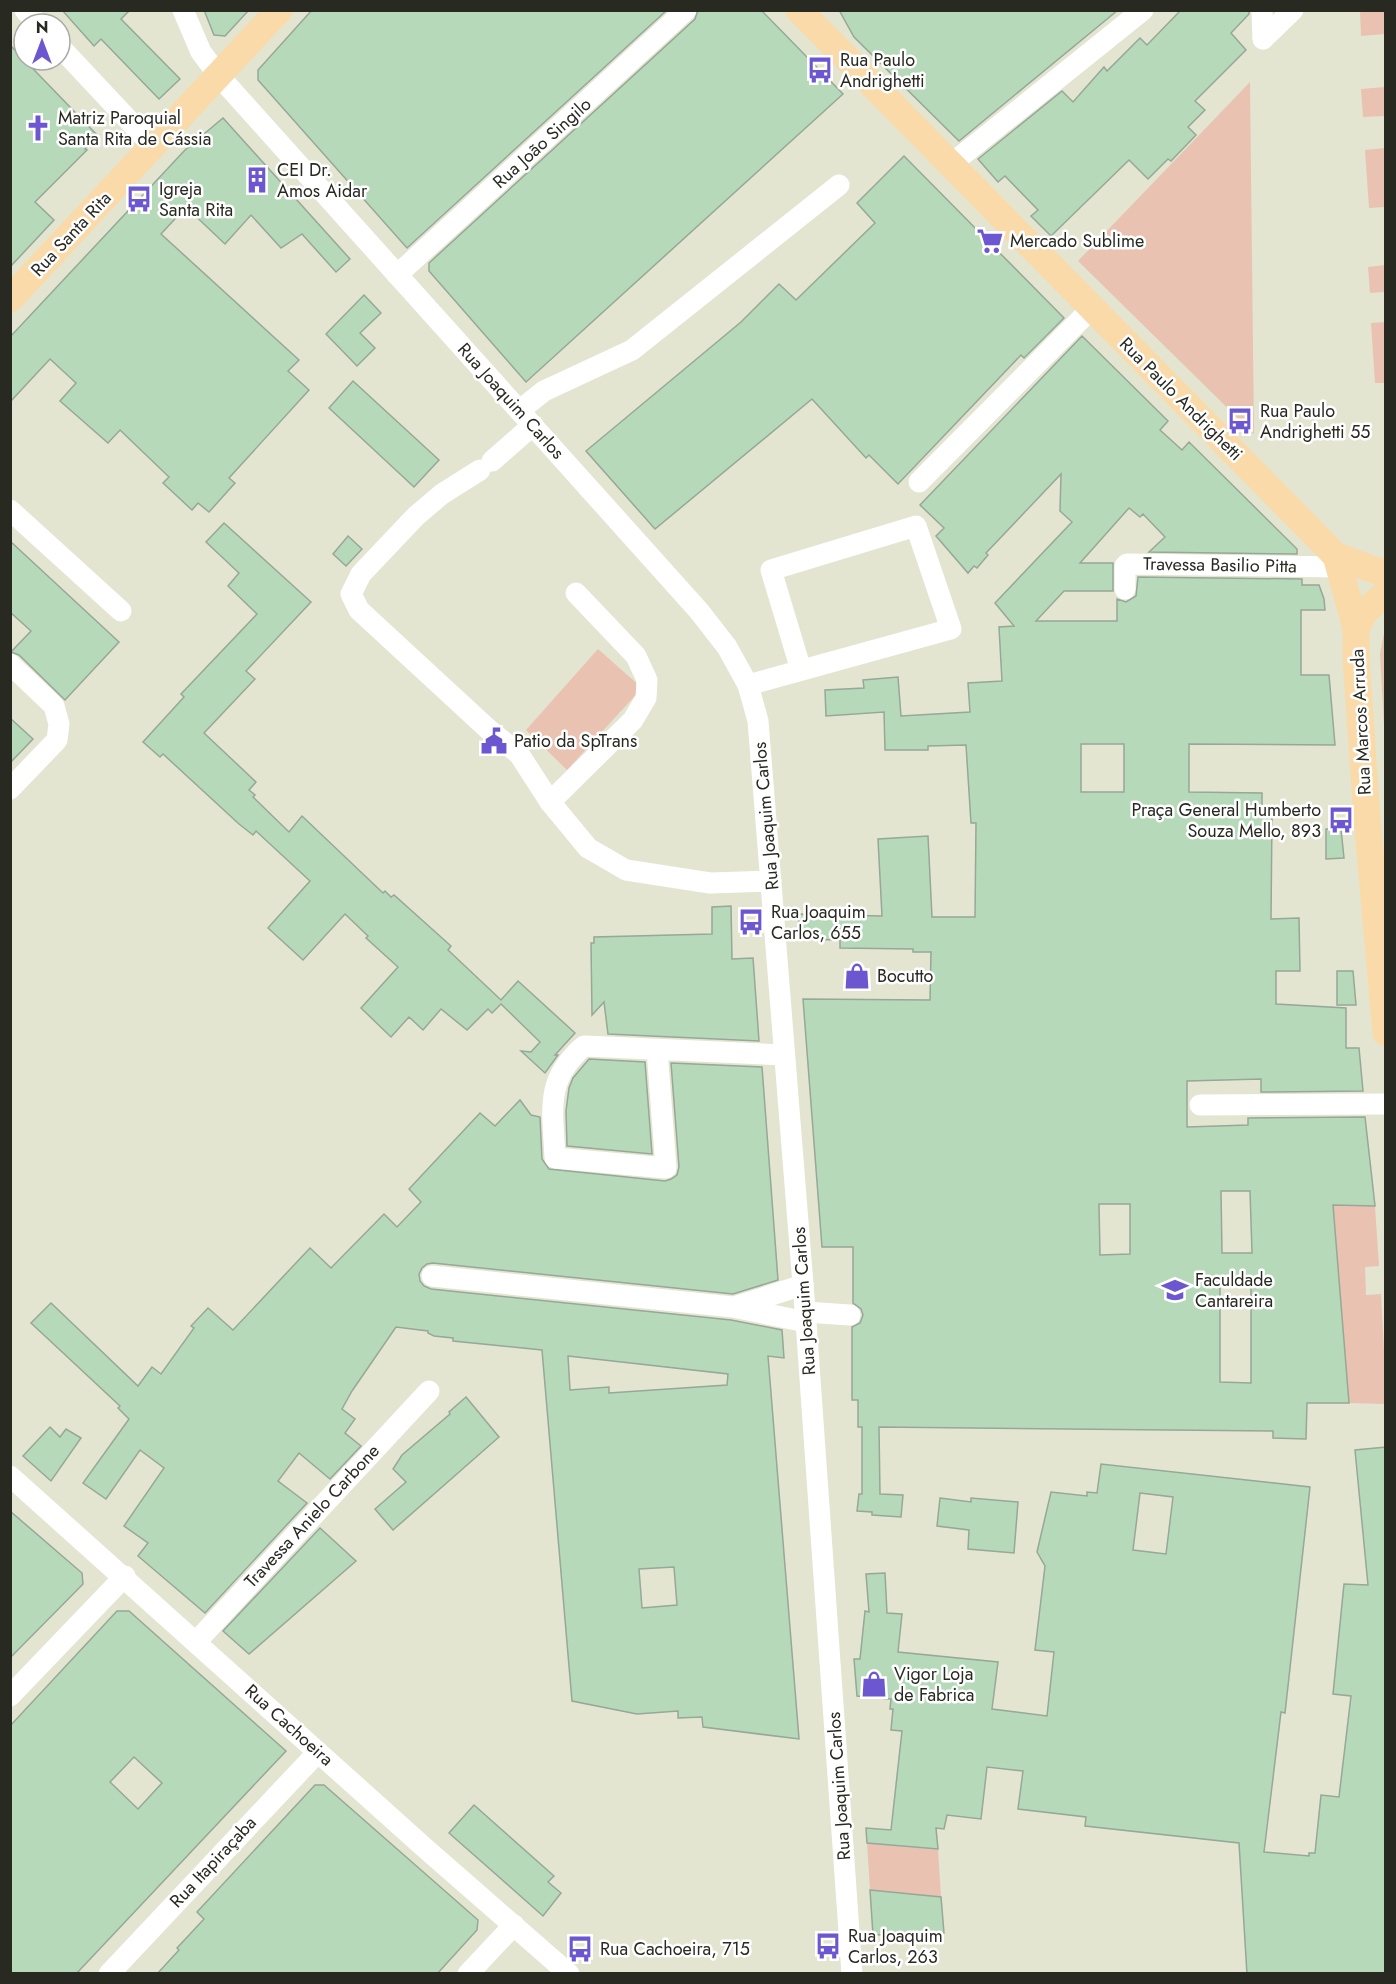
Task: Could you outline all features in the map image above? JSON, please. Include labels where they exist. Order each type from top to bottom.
[{"type":"main road","name":"Rua Santa Rita","points":[[10,299],[279,10]]},
{"type":"main road","name":"Rua Paulo Andrighetti","points":[[799,10],[1337,562]]},
{"type":"main road","points":[[1337,562],[1386,571]]},
{"type":"main road","name":"Rua Marcos Arruda","points":[[1337,562],[1356,628],[1367,818],[1382,948],[1386,1033]]},
{"type":"main road","points":[[1356,628],[1365,612],[1386,593]]},
{"type":"street","name":"Rua Joaquim Carlos","points":[[183,10],[201,52],[219,76],[699,611],[727,647],[748,685],[758,721],[771,881],[803,1285],[852,1974]]},
{"type":"street","name":"Rua João Singilo","points":[[397,275],[686,10]]},
{"type":"street","points":[[950,165],[1143,10]]},
{"type":"street","points":[[1262,10],[1263,39],[1293,10]]},
{"type":"street","points":[[72,60],[152,146]]},
{"type":"street","points":[[771,881],[710,883],[626,870],[588,848],[550,802],[519,754],[488,729],[359,610],[351,594],[361,574],[416,516],[442,494],[486,466],[526,418],[544,391],[632,350],[838,185]]},
{"type":"street","points":[[919,482],[1091,309]]},
{"type":"street","points":[[10,510],[121,611]]},
{"type":"street","points":[[748,685],[951,629],[916,526],[771,570],[801,670]]},
{"type":"street","name":"Travessa Basilio Pitta","points":[[1125,589],[1125,566],[1127,564],[1337,562]]},
{"type":"street","points":[[550,802],[633,720],[646,698],[647,680],[636,657],[576,593]]},
{"type":"street","points":[[10,664],[54,706],[59,724],[57,740],[10,789]]},
{"type":"street","points":[[657,1050],[666,1168],[555,1158],[552,1106],[555,1085],[560,1073],[582,1047],[784,1055]]},
{"type":"street","points":[[1200,1105],[1386,1104]]},
{"type":"street","points":[[432,1276],[733,1307],[805,1317],[850,1315]]},
{"type":"street","points":[[733,1307],[803,1285]]},
{"type":"street","name":"Travessa Anielo Carbone","points":[[196,1641],[429,1391]]},
{"type":"street","name":"Rua Cachoeira","points":[[10,1476],[125,1576],[318,1752],[569,1974]]},
{"type":"street","points":[[10,1696],[125,1576]]},
{"type":"street","name":"Rua Itapiraçaba","points":[[109,1974],[318,1752]]},
{"type":"street","points":[[468,1974],[514,1925]]},
{"type":"shaded area","points":[[1360,11],[1385,11],[1385,34],[1361,36]]},
{"type":"shaded area","points":[[1250,82],[1254,434],[1078,261]]},
{"type":"shaded area","points":[[1385,87],[1385,116],[1363,117],[1361,89]]},
{"type":"shaded area","points":[[1385,148],[1385,207],[1369,208],[1365,150]]},
{"type":"shaded area","points":[[1385,265],[1385,292],[1370,293],[1368,267]]},
{"type":"shaded area","points":[[1385,322],[1385,383],[1375,383],[1371,323]]},
{"type":"shaded area","points":[[1385,628],[1385,744],[1380,654]]},
{"type":"shaded area","points":[[598,649],[642,688],[567,770],[526,730]]},
{"type":"shaded area","points":[[1333,1205],[1375,1206],[1379,1266],[1365,1267],[1366,1295],[1381,1294],[1385,1404],[1349,1403]]},
{"type":"shaded area","points":[[867,1843],[938,1849],[941,1897],[870,1890]]},
{"type":"building","points":[[62,10],[130,10],[121,19],[180,79],[159,99],[101,39],[94,46],[72,21],[72,12]]},
{"type":"building","points":[[204,10],[249,10],[225,36],[214,35]]},
{"type":"building","points":[[312,10],[667,10],[407,248],[258,80],[258,70]]},
{"type":"building","points":[[698,10],[761,10],[843,94],[526,382],[429,271],[429,263],[695,19]]},
{"type":"building","points":[[839,10],[1118,10],[959,141],[854,37]]},
{"type":"building","points":[[1181,10],[1249,10],[1249,14],[1231,33],[1246,50],[1195,101],[1205,110],[1188,127],[1196,135],[1171,161],[1168,159],[1148,179],[1129,160],[1051,236],[1031,216],[1038,210],[1005,176],[998,182],[978,159],[1062,91],[1073,102],[1104,67],[1107,71],[1140,38],[1147,45]]},
{"type":"building","name":"Matriz Paroquial Santa Rita de Cássia","points":[[10,45],[12,47],[12,72],[36,72],[98,136],[35,202],[54,220],[10,267]]},
{"type":"building","points":[[223,118],[350,259],[336,272],[302,234],[281,248],[251,215],[225,244],[186,207],[161,234],[299,360],[288,371],[309,390],[229,478],[235,483],[209,512],[198,503],[192,510],[163,483],[169,477],[120,430],[108,443],[60,401],[76,383],[50,359],[10,402],[10,337],[185,150]]},
{"type":"building","points":[[904,156],[1064,318],[1024,358],[1021,355],[898,484],[869,455],[866,458],[812,399],[655,529],[586,451],[741,322],[779,284],[796,300],[875,223],[857,203]]},
{"type":"building","points":[[364,295],[381,313],[360,333],[375,348],[357,366],[326,334]]},
{"type":"building","points":[[1082,336],[1168,421],[1160,430],[1182,450],[1189,442],[1297,549],[1297,554],[1149,552],[1165,537],[1143,514],[1140,517],[1129,508],[1080,563],[1113,563],[1113,591],[1064,591],[1036,621],[1117,621],[1117,599],[1126,602],[1136,596],[1138,577],[1302,579],[1302,585],[1319,585],[1325,610],[1301,610],[1301,675],[1329,675],[1335,745],[1189,744],[1189,792],[1262,793],[1262,816],[1272,816],[1271,919],[1299,918],[1300,971],[1276,971],[1276,1004],[1346,1008],[1346,1048],[1359,1048],[1363,1091],[1261,1092],[1261,1079],[1187,1081],[1187,1127],[1248,1125],[1248,1118],[1365,1117],[1375,1206],[1333,1205],[1349,1403],[1307,1403],[1306,1439],[1273,1438],[1273,1431],[879,1427],[880,1494],[903,1495],[901,1517],[872,1515],[872,1512],[857,1511],[859,1494],[862,1494],[862,1427],[858,1427],[858,1400],[852,1400],[852,1327],[860,1323],[863,1315],[861,1309],[853,1303],[853,1247],[822,1247],[803,999],[930,1000],[931,952],[913,952],[913,949],[840,948],[840,940],[800,939],[798,914],[882,916],[878,839],[928,836],[932,917],[975,917],[976,823],[971,823],[966,745],[928,746],[928,750],[885,750],[884,712],[826,716],[825,690],[864,688],[863,680],[898,677],[901,716],[970,712],[968,683],[1002,681],[999,627],[1014,626],[995,603],[1072,522],[1060,511],[1061,474],[986,553],[988,555],[977,568],[974,566],[968,573],[936,536],[944,528],[920,505]],"holes":[[[1081,744],[1124,744],[1124,792],[1081,792]],[[1221,1191],[1250,1191],[1252,1253],[1222,1253]],[[1099,1204],[1130,1204],[1130,1254],[1100,1255]],[[1220,1276],[1251,1276],[1251,1383],[1220,1382]]]},
{"type":"building","points":[[353,381],[439,460],[414,487],[329,408]]},
{"type":"building","points":[[224,523],[311,602],[246,671],[255,679],[204,733],[256,782],[249,790],[255,795],[253,797],[289,832],[302,816],[383,893],[385,891],[391,897],[394,895],[451,946],[448,950],[501,1000],[518,981],[575,1033],[555,1055],[558,1055],[545,1073],[521,1051],[531,1052],[540,1042],[501,1004],[492,1013],[488,1009],[467,1030],[441,1009],[423,1030],[409,1017],[391,1037],[361,1008],[398,967],[366,938],[368,936],[345,914],[303,960],[268,928],[310,881],[256,831],[253,835],[239,824],[163,754],[160,757],[143,742],[184,697],[181,694],[257,614],[228,586],[239,573],[206,542]]},
{"type":"building","points":[[348,536],[362,549],[346,566],[333,554]]},
{"type":"building","points":[[10,541],[119,642],[65,700],[19,655],[11,652],[31,631],[10,612]]},
{"type":"building","points":[[10,718],[33,739],[10,763]]},
{"type":"building","points":[[1326,829],[1341,829],[1344,858],[1326,859]]},
{"type":"building","points":[[731,906],[732,959],[753,958],[759,1041],[608,1034],[604,1002],[592,1015],[591,943],[594,943],[594,937],[712,934],[712,907]]},
{"type":"building","points":[[1337,971],[1353,971],[1356,1005],[1337,1005]]},
{"type":"building","points":[[589,1059],[645,1062],[652,1154],[567,1146],[566,1111],[569,1088],[573,1078]]},
{"type":"building","points":[[671,1063],[762,1067],[778,1280],[733,1294],[433,1263],[422,1268],[419,1274],[420,1281],[431,1289],[731,1320],[782,1330],[784,1358],[768,1356],[799,1739],[703,1727],[702,1717],[678,1718],[678,1711],[637,1714],[572,1701],[542,1350],[453,1341],[453,1338],[434,1336],[428,1331],[396,1327],[342,1409],[355,1419],[345,1433],[361,1446],[330,1479],[299,1453],[278,1481],[307,1503],[205,1613],[138,1556],[148,1543],[124,1526],[164,1468],[140,1450],[106,1499],[83,1483],[129,1419],[118,1408],[120,1406],[31,1323],[51,1303],[138,1386],[152,1367],[161,1374],[194,1328],[191,1326],[208,1308],[233,1330],[310,1248],[331,1268],[384,1214],[397,1227],[421,1202],[409,1189],[480,1113],[495,1126],[520,1100],[531,1115],[540,1117],[542,1159],[549,1169],[665,1181],[677,1175],[679,1167]],"holes":[[[568,1356],[728,1374],[727,1385],[609,1393],[609,1387],[570,1390]],[[674,1567],[677,1605],[642,1608],[639,1569]]]},
{"type":"building","points":[[466,1397],[499,1437],[393,1530],[375,1509],[406,1482],[393,1469],[402,1455],[450,1414],[449,1412]]},
{"type":"building","points":[[50,1427],[60,1437],[66,1429],[81,1438],[51,1481],[23,1456]]},
{"type":"building","points":[[1386,1447],[1386,1974],[1247,1974],[1239,1843],[1085,1826],[1086,1817],[1018,1809],[1023,1771],[987,1767],[981,1819],[947,1815],[944,1829],[936,1828],[938,1849],[867,1843],[866,1828],[891,1830],[902,1731],[891,1730],[893,1709],[890,1709],[891,1699],[857,1696],[854,1659],[860,1659],[865,1611],[869,1612],[866,1574],[885,1573],[887,1613],[902,1614],[898,1652],[998,1662],[992,1709],[1047,1716],[1054,1652],[1035,1650],[1045,1566],[1037,1552],[1051,1492],[1087,1496],[1087,1492],[1097,1493],[1101,1464],[1310,1487],[1285,1713],[1281,1712],[1264,1852],[1309,1856],[1309,1853],[1315,1853],[1321,1795],[1339,1797],[1351,1696],[1333,1694],[1344,1584],[1368,1585],[1355,1450]],"holes":[[[1140,1493],[1173,1497],[1166,1554],[1133,1550]]]},
{"type":"building","points":[[940,1498],[971,1502],[971,1498],[1018,1502],[1014,1553],[968,1549],[969,1530],[937,1526]]},
{"type":"building","points":[[10,1511],[82,1573],[83,1584],[10,1658]]},
{"type":"building","points":[[320,1528],[356,1561],[249,1654],[223,1631]]},
{"type":"building","points":[[117,1611],[129,1611],[286,1751],[76,1974],[10,1974],[10,1726]],"holes":[[[134,1757],[162,1783],[138,1809],[110,1782]]]},
{"type":"building","points":[[315,1785],[324,1785],[478,1920],[477,1930],[437,1974],[157,1974],[204,1919],[197,1912]]},
{"type":"building","points":[[474,1805],[554,1876],[548,1882],[561,1893],[543,1916],[449,1833]]},
{"type":"building","points":[[870,1890],[941,1897],[944,1933],[873,1935]]},
{"type":"place","name":"Rua Paulo Andrighetti","points":[[820,70]]},
{"type":"place","name":"Matriz Paroquial Santa Rita de Cássia","points":[[38,128]]},
{"type":"place","name":"CEI Dr. Amos Aidar","points":[[257,180]]},
{"type":"place","name":"Igreja Santa Rita","points":[[139,199]]},
{"type":"place","name":"Mercado Sublime","points":[[990,241]]},
{"type":"place","name":"Rua Paulo Andrighetti 55","points":[[1240,421]]},
{"type":"place","name":"Patio da SpTrans","points":[[494,741]]},
{"type":"place","name":"Praça General Humberto Souza Mello, 893","points":[[1341,820]]},
{"type":"place","name":"Rua Joaquim Carlos, 655","points":[[751,922]]},
{"type":"place","name":"Bocutto","points":[[857,976]]},
{"type":"place","name":"Faculdade Cantareira","points":[[1175,1290]]},
{"type":"place","name":"Vigor Loja de Fabrica","points":[[874,1684]]},
{"type":"place","name":"Rua Joaquim Carlos, 263","points":[[828,1946]]},
{"type":"place","name":"Rua Cachoeira, 715","points":[[580,1949]]}]
